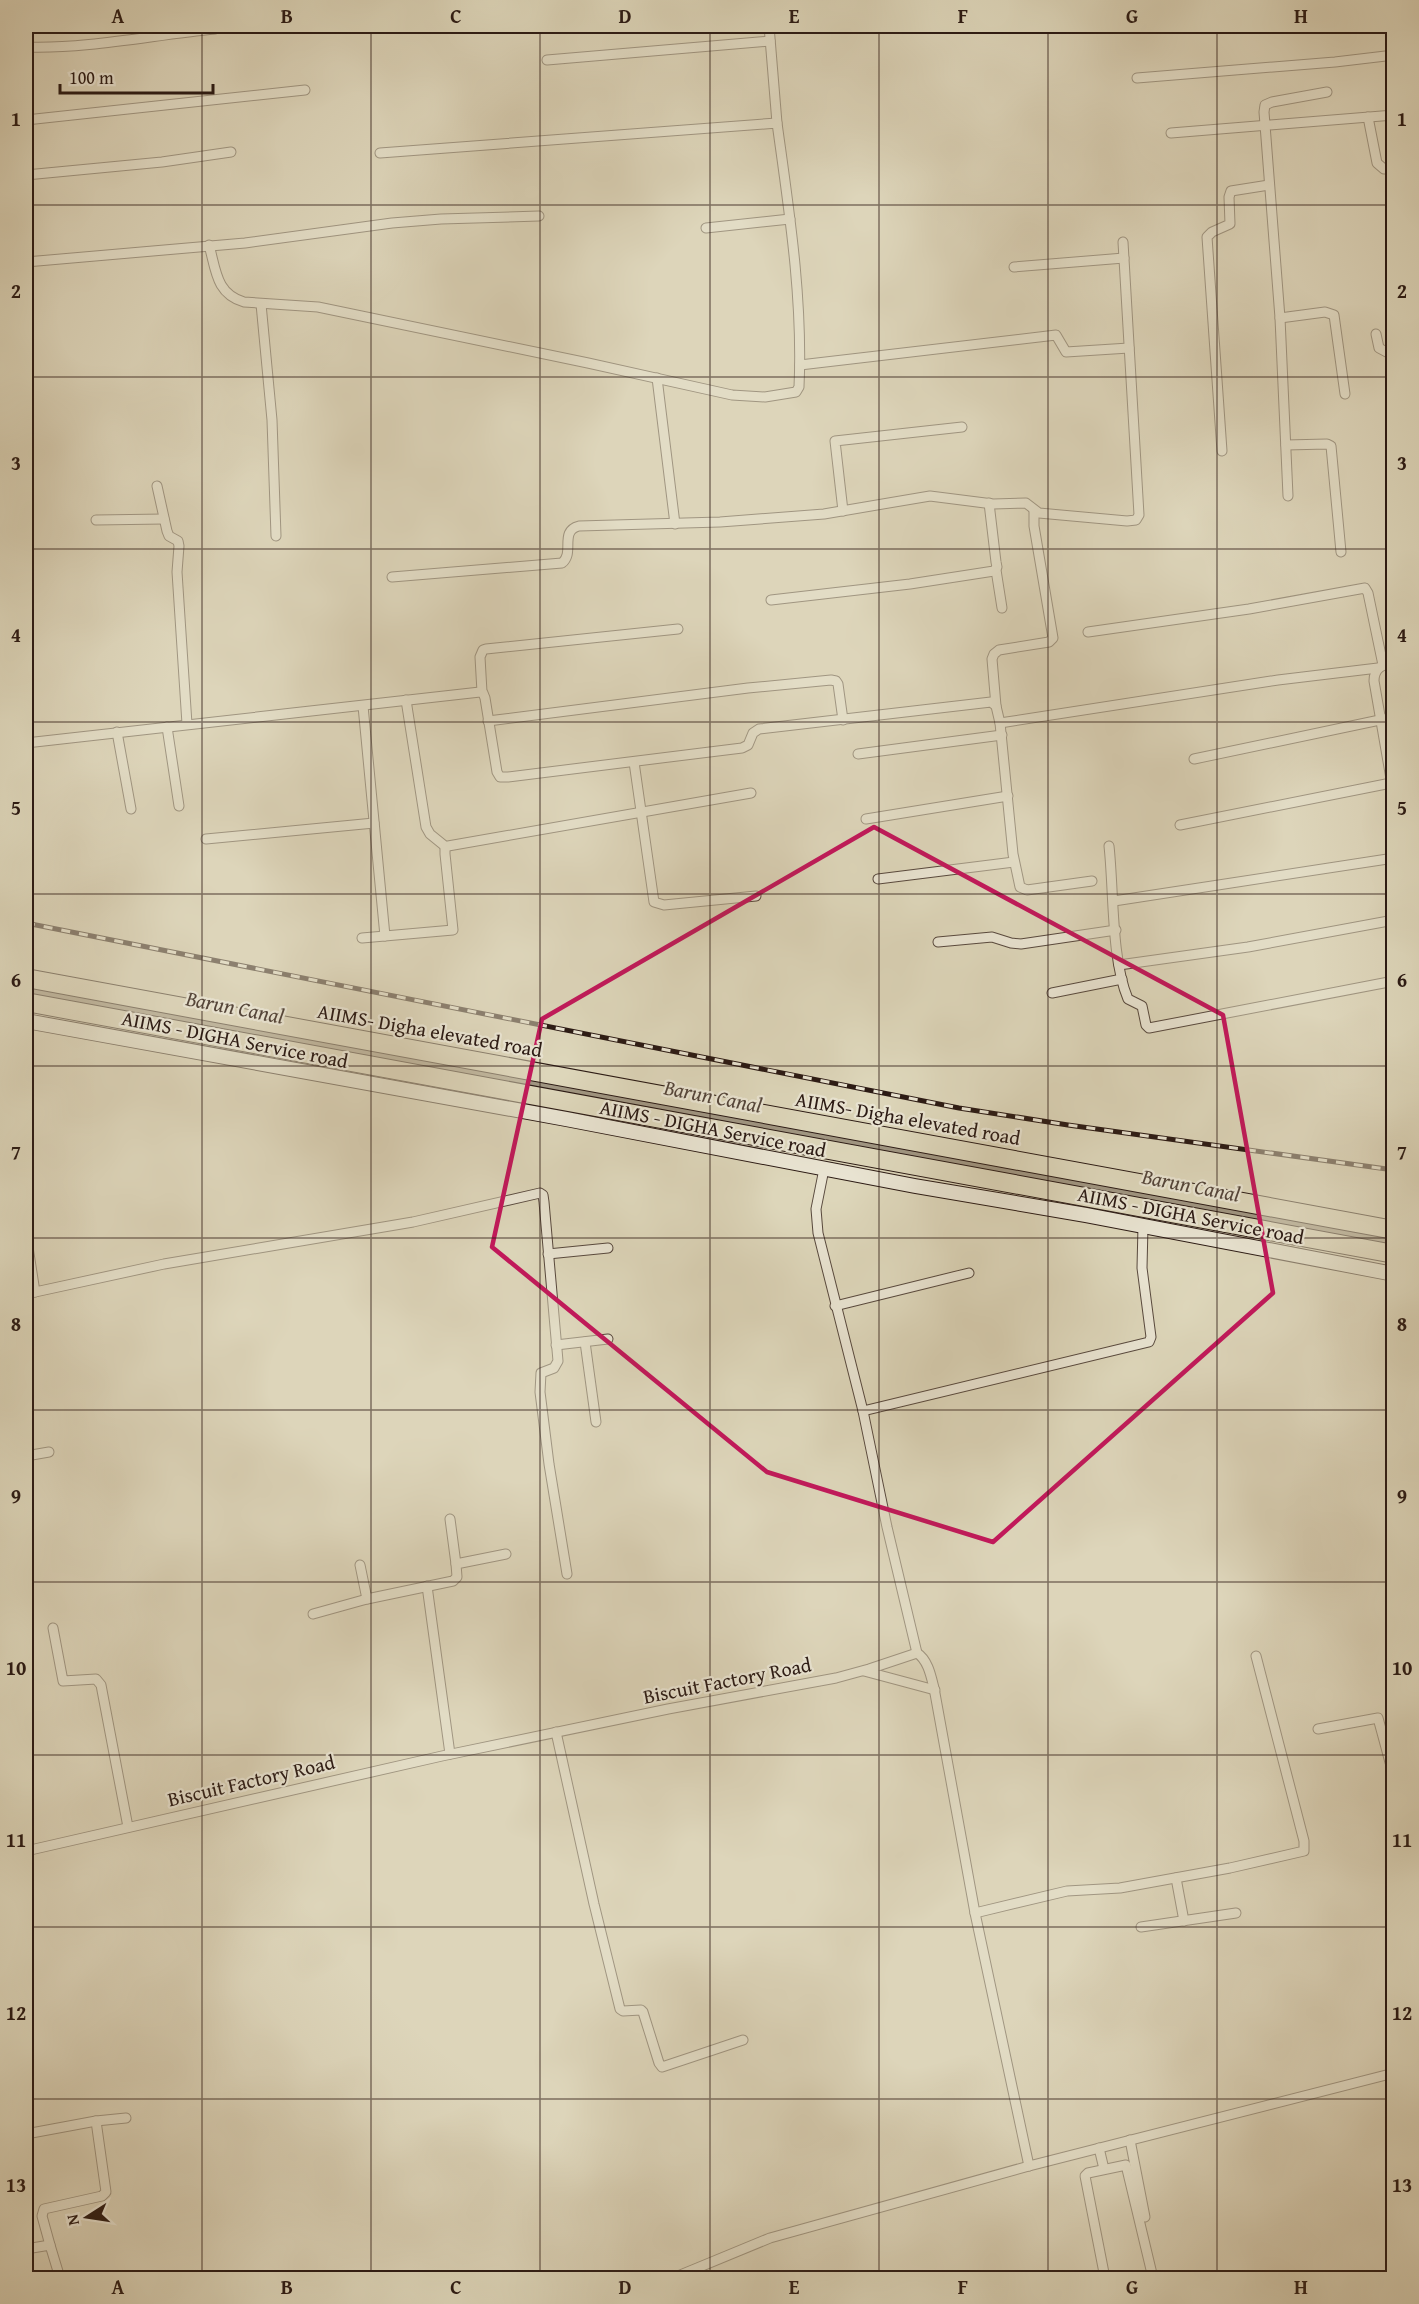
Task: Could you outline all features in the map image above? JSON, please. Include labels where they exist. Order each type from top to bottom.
[{"type":"highway","name":"AIIMS- Digha elevated road","points":[[26,978],[1394,1230]]},
{"type":"highway","points":[[26,1002],[1394,1254]]},
{"type":"main road","name":"AIIMS - DIGHA Service road","points":[[26,1021],[566,1119],[1394,1274]]},
{"type":"street","points":[[26,47],[65,47],[117,42],[167,33],[215,29],[221,26]]},
{"type":"street","points":[[209,245],[219,280],[226,294],[233,299],[261,304],[318,307],[732,395],[765,398],[796,392],[800,343],[790,219],[777,123],[769,26]]},
{"type":"street","points":[[547,60],[770,41]]},
{"type":"street","points":[[1137,78],[1394,55]]},
{"type":"street","points":[[26,120],[305,90]]},
{"type":"street","points":[[1288,496],[1280,318],[1264,108],[1268,104],[1327,92]]},
{"type":"street","points":[[1171,133],[1394,115]]},
{"type":"street","points":[[1368,117],[1377,163],[1384,169],[1394,168]]},
{"type":"street","points":[[380,153],[777,123]]},
{"type":"street","points":[[26,175],[162,162],[231,152]]},
{"type":"street","points":[[1222,451],[1207,237],[1212,232],[1230,225],[1229,197],[1231,191],[1269,185]]},
{"type":"street","points":[[26,262],[245,243],[392,223],[539,216]]},
{"type":"street","points":[[706,228],[790,219]]},
{"type":"street","points":[[392,577],[559,564],[566,560],[568,535],[572,528],[748,520],[843,512],[920,496],[943,496],[989,503],[1026,503],[1039,513],[1127,521],[1137,518],[1137,471],[1123,242]]},
{"type":"street","points":[[1014,267],[1124,258]]},
{"type":"street","points":[[261,304],[272,420],[276,536]]},
{"type":"street","points":[[1280,318],[1325,312],[1334,315],[1345,394]]},
{"type":"street","points":[[1376,334],[1379,348],[1394,356]]},
{"type":"street","points":[[800,365],[1056,335],[1066,352],[1129,348]]},
{"type":"street","points":[[657,378],[675,524]]},
{"type":"street","points":[[843,512],[835,441],[962,427]]},
{"type":"street","points":[[1286,445],[1327,444],[1331,446],[1341,552]]},
{"type":"street","points":[[157,486],[168,534],[178,541],[179,546],[177,572],[187,724]]},
{"type":"street","points":[[989,503],[1002,608]]},
{"type":"street","points":[[1034,511],[1034,526],[1053,640],[999,650],[992,659],[1014,862],[1019,883],[1024,889],[1092,881]]},
{"type":"street","points":[[96,520],[164,519]]},
{"type":"street","points":[[771,600],[910,584],[996,570]]},
{"type":"street","points":[[1088,632],[1249,609],[1365,588],[1368,593],[1380,667]]},
{"type":"street","points":[[678,629],[483,650],[480,657],[482,692],[498,775],[503,777],[742,748],[748,746],[753,733],[759,729],[989,702],[996,706]]},
{"type":"street","points":[[1000,723],[1278,680],[1380,667],[1394,662]]},
{"type":"street","points":[[1380,667],[1374,673],[1374,681],[1394,796]]},
{"type":"street","points":[[488,721],[748,688],[831,680],[838,684],[843,720]]},
{"type":"street","points":[[26,743],[482,692]]},
{"type":"street","points":[[406,700],[426,827],[430,834],[446,847],[751,793]]},
{"type":"street","points":[[363,706],[385,936]]},
{"type":"street","points":[[1194,759],[1394,717]]},
{"type":"street","points":[[167,727],[179,806]]},
{"type":"street","points":[[117,732],[131,809]]},
{"type":"street","points":[[858,754],[1002,735]]},
{"type":"street","points":[[634,762],[643,813],[652,895],[657,904],[756,896]]},
{"type":"street","points":[[1180,825],[1392,779]]},
{"type":"street","points":[[866,819],[1008,796]]},
{"type":"street","points":[[206,839],[375,823]]},
{"type":"street","points":[[1109,846],[1122,979],[1128,999],[1142,1006],[1146,1025],[1149,1028],[1394,981]]},
{"type":"street","points":[[362,938],[453,930],[446,847]]},
{"type":"street","points":[[1114,901],[1394,858]]},
{"type":"street","points":[[878,879],[1014,862]]},
{"type":"street","points":[[1119,965],[1248,947],[1394,920]]},
{"type":"street","points":[[938,942],[992,937],[1021,944],[1116,930]]},
{"type":"street","points":[[1052,993],[1122,979]]},
{"type":"street","points":[[824,1169],[817,1198],[816,1218],[835,1306],[863,1411],[887,1527],[917,1653],[921,1655],[929,1668],[935,1690],[975,1913],[1029,2166]]},
{"type":"street","points":[[26,1234],[30,1293],[164,1264],[413,1222],[543,1195],[557,1365],[541,1373],[539,1385],[567,1574]]},
{"type":"street","points":[[863,1411],[1149,1342],[1151,1337],[1142,1268],[1143,1226]]},
{"type":"street","points":[[548,1254],[608,1248]]},
{"type":"street","points":[[835,1306],[969,1273]]},
{"type":"street","points":[[556,1345],[608,1339]]},
{"type":"street","points":[[585,1342],[596,1422]]},
{"type":"street","points":[[26,1455],[49,1452]]},
{"type":"street","points":[[313,1614],[367,1599],[455,1580],[457,1577],[456,1564],[450,1519]]},
{"type":"street","points":[[456,1564],[506,1554]]},
{"type":"street","points":[[360,1565],[367,1599]]},
{"type":"street","points":[[427,1586],[450,1754]]},
{"type":"street","points":[[53,1628],[63,1681],[96,1679],[102,1684],[128,1827]]},
{"type":"street","name":"Biscuit Factory Road","points":[[26,1851],[450,1754],[862,1671],[917,1653]]},
{"type":"street","points":[[975,1913],[1067,1891],[1085,1888],[1110,1889],[1176,1878],[1304,1851],[1304,1841],[1256,1656]]},
{"type":"street","points":[[862,1671],[935,1690]]},
{"type":"street","points":[[1318,1729],[1378,1718],[1394,1777]]},
{"type":"street","points":[[556,1732],[620,2009],[642,2011],[662,2067],[743,2040]]},
{"type":"street","points":[[1176,1878],[1184,1921]]},
{"type":"street","points":[[1141,1927],[1236,1913]]},
{"type":"street","points":[[676,2278],[770,2238],[1029,2166],[1394,2073]]},
{"type":"street","points":[[26,2134],[126,2118]]},
{"type":"street","points":[[60,2278],[42,2216],[44,2209],[105,2194],[96,2121]]},
{"type":"street","points":[[1130,2140],[1158,2278]]},
{"type":"street","points":[[1099,2148],[1104,2169]]},
{"type":"street","points":[[1105,2278],[1085,2179],[1088,2173],[1123,2165],[1128,2168],[1153,2278]]},
{"type":"street","points":[[26,2249],[50,2245]]},
{"type":"highlighted area","points":[[874,827],[1223,1015],[1273,1293],[993,1542],[767,1472],[492,1247],[542,1019]]},
{"type":"waterway","name":"Barun Canal","points":[[26,988],[1394,1242]]},
{"type":"railway","points":[[26,923],[959,1108],[1394,1170]]}]
